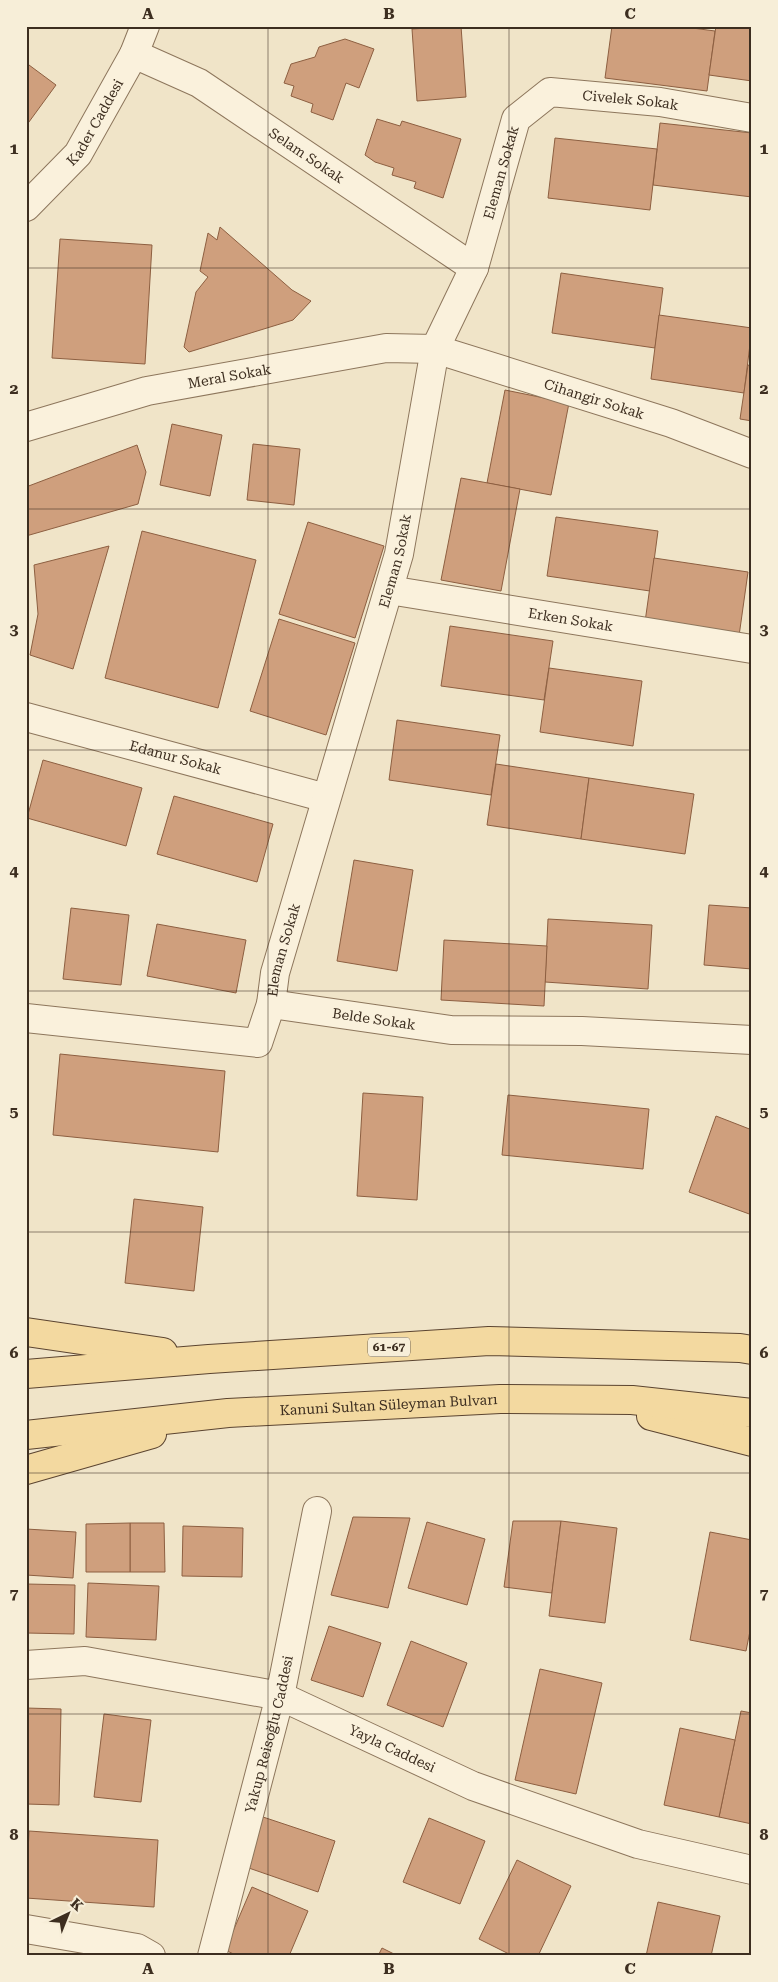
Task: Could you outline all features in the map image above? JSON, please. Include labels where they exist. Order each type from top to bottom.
[{"type":"main road","name":"61-67","points":[[26,1332],[209,1358]]},
{"type":"main road","name":"61-67","points":[[26,1374],[209,1358],[489,1341],[740,1348],[752,1350]]},
{"type":"main road","name":"Kanuni Sultan Süleyman Bulvarı","points":[[26,1435],[228,1413],[500,1399],[632,1400],[752,1413]]},
{"type":"main road","points":[[586,1400],[752,1442]]},
{"type":"main road","points":[[26,1470],[228,1413]]},
{"type":"street","name":"Kader Caddesi","points":[[26,206],[78,154],[134,54],[145,26]]},
{"type":"street","name":"Selam Sokak","points":[[134,54],[199,83],[474,268]]},
{"type":"street","name":"Civelek Sokak","points":[[516,119],[550,92],[660,102],[752,118]]},
{"type":"street","name":"Eleman Sokak","points":[[270,1004],[275,973],[400,554],[436,349],[474,268],[516,119]]},
{"type":"street","name":"Meral Sokak","points":[[26,426],[147,391],[386,348],[436,349]]},
{"type":"street","name":"Cihangir Sokak","points":[[436,349],[671,423],[752,454]]},
{"type":"street","name":"Erken Sokak","points":[[389,590],[752,649]]},
{"type":"street","name":"Edanur Sokak","points":[[26,717],[326,798]]},
{"type":"street","points":[[26,1018],[258,1043],[270,1004]]},
{"type":"street","name":"Belde Sokak","points":[[270,1004],[451,1030],[582,1031],[752,1040]]},
{"type":"street","name":"Yakup Reisoğlu Caddesi","points":[[212,1956],[280,1696],[317,1511]]},
{"type":"street","name":"Yayla Caddesi","points":[[26,1664],[86,1661],[280,1696],[473,1786],[638,1844],[752,1870]]},
{"type":"street","points":[[26,1929],[137,1948],[152,1956]]},
{"type":"building","points":[[461,26],[466,97],[417,101],[412,29]]},
{"type":"building","points":[[612,26],[677,26],[715,31],[707,91],[605,78]]},
{"type":"building","points":[[716,26],[752,26],[752,81],[709,75]]},
{"type":"building","points":[[345,39],[374,49],[359,88],[346,83],[333,120],[311,112],[313,104],[291,96],[294,86],[284,83],[291,64],[315,57],[319,47]]},
{"type":"building","points":[[29,65],[56,85],[26,126],[26,69]]},
{"type":"building","points":[[377,119],[400,126],[402,121],[461,139],[443,198],[414,188],[416,182],[392,175],[394,168],[375,162],[365,155]]},
{"type":"building","points":[[660,123],[752,133],[752,197],[653,185]]},
{"type":"building","points":[[555,138],[657,149],[650,210],[548,198]]},
{"type":"building","points":[[220,227],[292,290],[311,301],[293,320],[189,352],[184,347],[196,292],[208,277],[200,271],[208,233],[217,240]]},
{"type":"building","points":[[60,239],[152,245],[145,364],[52,358]]},
{"type":"building","points":[[561,273],[663,288],[655,348],[552,333]]},
{"type":"building","points":[[659,315],[752,328],[744,393],[651,379]]},
{"type":"building","points":[[748,365],[752,366],[752,421],[740,419]]},
{"type":"building","points":[[505,390],[569,403],[551,495],[487,483]]},
{"type":"building","points":[[172,424],[222,435],[210,496],[160,485]]},
{"type":"building","points":[[253,444],[300,449],[294,505],[247,500]]},
{"type":"building","points":[[137,445],[146,472],[138,504],[26,536],[26,487]]},
{"type":"building","points":[[461,478],[520,489],[501,591],[441,580]]},
{"type":"building","points":[[556,517],[658,531],[650,591],[547,576]]},
{"type":"building","points":[[308,522],[384,546],[355,638],[279,614]]},
{"type":"building","points":[[142,531],[256,560],[218,708],[105,678]]},
{"type":"building","points":[[109,546],[73,669],[30,655],[38,614],[34,565]]},
{"type":"building","points":[[654,558],[748,572],[739,636],[645,622]]},
{"type":"building","points":[[279,619],[355,643],[326,735],[250,711]]},
{"type":"building","points":[[450,626],[553,641],[544,700],[441,686]]},
{"type":"building","points":[[549,668],[642,681],[633,746],[540,732]]},
{"type":"building","points":[[397,720],[500,735],[491,795],[389,780]]},
{"type":"building","points":[[43,760],[142,788],[126,846],[27,818]]},
{"type":"building","points":[[496,764],[589,778],[581,839],[487,825]]},
{"type":"building","points":[[589,778],[694,794],[685,854],[581,839]]},
{"type":"building","points":[[174,796],[273,824],[257,882],[157,854]]},
{"type":"building","points":[[354,860],[413,870],[397,971],[337,961]]},
{"type":"building","points":[[709,905],[752,908],[752,969],[704,965]]},
{"type":"building","points":[[71,908],[129,915],[121,985],[63,979]]},
{"type":"building","points":[[548,919],[652,925],[648,989],[545,982]]},
{"type":"building","points":[[157,924],[246,940],[236,993],[147,976]]},
{"type":"building","points":[[444,940],[547,946],[544,1006],[441,1000]]},
{"type":"building","points":[[60,1054],[225,1071],[218,1152],[53,1135]]},
{"type":"building","points":[[363,1093],[423,1097],[417,1200],[357,1196]]},
{"type":"building","points":[[508,1095],[649,1109],[643,1169],[502,1155]]},
{"type":"building","points":[[716,1116],[752,1130],[752,1215],[689,1192]]},
{"type":"building","points":[[134,1199],[203,1207],[194,1291],[125,1283]]},
{"type":"building","points":[[353,1517],[410,1518],[388,1608],[331,1595]]},
{"type":"building","points":[[513,1521],[561,1521],[552,1593],[504,1587]]},
{"type":"building","points":[[561,1521],[617,1528],[605,1623],[549,1616]]},
{"type":"building","points":[[427,1522],[485,1539],[467,1605],[408,1588]]},
{"type":"building","points":[[130,1523],[164,1523],[165,1572],[130,1572]]},
{"type":"building","points":[[130,1523],[130,1572],[86,1572],[86,1524]]},
{"type":"building","points":[[183,1526],[243,1528],[242,1577],[182,1576]]},
{"type":"building","points":[[26,1529],[76,1532],[73,1578],[26,1575]]},
{"type":"building","points":[[710,1532],[752,1540],[752,1621],[746,1651],[690,1640]]},
{"type":"building","points":[[88,1583],[159,1586],[156,1640],[86,1637]]},
{"type":"building","points":[[26,1584],[75,1585],[74,1634],[26,1633]]},
{"type":"building","points":[[329,1626],[381,1643],[363,1697],[311,1680]]},
{"type":"building","points":[[411,1641],[467,1663],[443,1727],[387,1705]]},
{"type":"building","points":[[540,1669],[602,1683],[576,1794],[515,1780]]},
{"type":"building","points":[[26,1708],[61,1709],[59,1805],[26,1804]]},
{"type":"building","points":[[741,1711],[752,1713],[752,1824],[719,1817]]},
{"type":"building","points":[[104,1714],[151,1720],[141,1802],[94,1797]]},
{"type":"building","points":[[680,1728],[735,1740],[719,1817],[664,1805]]},
{"type":"building","points":[[260,1816],[335,1841],[318,1892],[243,1866]]},
{"type":"building","points":[[429,1818],[485,1841],[460,1904],[403,1882]]},
{"type":"building","points":[[29,1831],[158,1840],[154,1907],[26,1898]]},
{"type":"building","points":[[517,1860],[571,1886],[538,1956],[513,1956],[479,1939]]},
{"type":"building","points":[[252,1887],[308,1911],[289,1956],[238,1956],[225,1950]]},
{"type":"building","points":[[658,1902],[720,1916],[711,1956],[646,1956]]},
{"type":"building","points":[[382,1948],[398,1956],[378,1956]]}]
